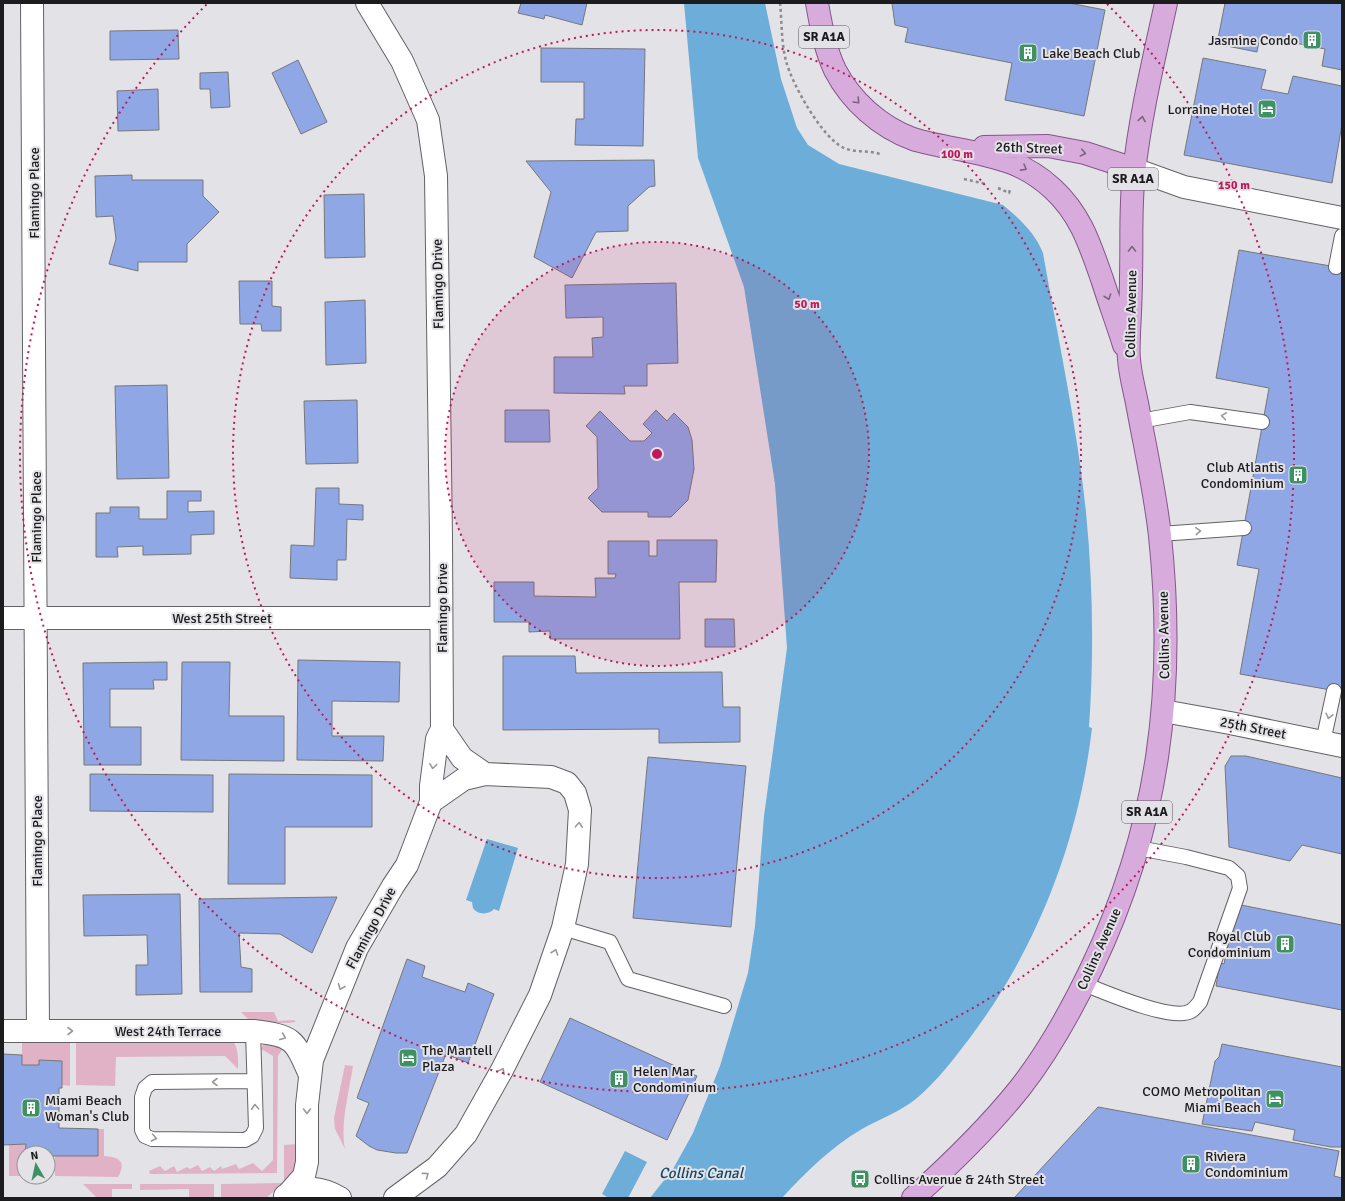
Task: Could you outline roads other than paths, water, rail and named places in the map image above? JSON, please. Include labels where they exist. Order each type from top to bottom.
[{"type":"main road","name":"SR A1A","points":[[817,3],[822,31],[829,56],[835,70],[849,92],[870,114],[894,130],[914,139],[1010,161],[1042,179],[1063,199],[1074,213],[1089,241],[1129,358]]},
{"type":"main road","name":"Collins Avenue","points":[[913,1198],[968,1147],[1020,1087],[1037,1065],[1058,1031],[1084,984],[1112,924],[1131,871],[1149,805],[1163,711],[1166,636],[1160,534],[1129,358],[1132,208],[1134,170],[1146,100],[1166,3]]},
{"type":"main road","name":"26th Street","points":[[947,147],[1048,146],[1085,153],[1134,170]]},
{"type":"street","name":"Flamingo Place","points":[[32,3],[38,1031]]},
{"type":"street","name":"Flamingo Drive","points":[[285,1196],[304,1176],[307,1162],[307,1105],[312,1060],[358,948],[393,886],[407,865],[431,802],[431,786],[437,739],[442,729],[442,618],[436,176],[428,120],[402,61],[366,3]]},
{"type":"street","name":"26th Street","points":[[1134,170],[1184,187],[1342,218]]},
{"type":"street","name":"West 25th Street","points":[[3,618],[442,618]]},
{"type":"street","name":"25th Street","points":[[1163,711],[1333,744]]},
{"type":"street","points":[[442,729],[462,758],[485,774]]},
{"type":"street","points":[[395,1198],[437,1167],[466,1134],[502,1070],[540,995],[563,928],[577,864],[580,810],[575,793],[567,783],[551,778],[485,774],[464,779],[431,802]]},
{"type":"street","name":"West 24th Terrace","points":[[3,1032],[253,1031],[279,1034],[291,1040],[299,1049],[310,1075]]},
{"type":"street","points":[[285,1196],[304,1189],[313,1188],[330,1192],[340,1198]]},
{"type":"lane","points":[[1336,267],[1342,236]]},
{"type":"lane","points":[[1140,421],[1190,412],[1262,422]]},
{"type":"lane","points":[[1160,534],[1244,528]]},
{"type":"lane","points":[[1333,744],[1334,691]]},
{"type":"lane","points":[[1084,984],[1138,1005],[1177,1014],[1191,1011],[1200,1002],[1240,888],[1238,876],[1229,868],[1138,848]]},
{"type":"lane","points":[[563,928],[610,942],[628,979],[724,1006]]},
{"type":"lane","points":[[253,1031],[256,1128],[252,1136],[245,1140],[152,1139],[145,1136],[142,1130],[142,1097],[145,1088],[152,1082],[254,1081]]},
{"type":"water","name":"Collins Canal","points":[[684,3],[765,3],[781,79],[797,128],[808,145],[839,164],[1003,205],[1021,221],[1036,239],[1043,253],[1067,382],[1078,447],[1086,512],[1091,593],[1092,646],[1089,727],[1092,728],[1086,770],[1077,811],[1051,892],[1034,931],[1015,968],[993,1004],[963,1047],[931,1085],[917,1098],[904,1107],[862,1129],[829,1152],[782,1198],[650,1198],[673,1169],[693,1133],[720,1066],[748,973],[755,926],[764,816],[787,648],[775,484],[744,287],[698,158]]},
{"type":"water","points":[[487,839],[518,848],[499,911],[494,909],[486,913],[480,913],[473,908],[472,902],[466,900]]},
{"type":"water","points":[[625,1151],[647,1162],[628,1198],[609,1198],[602,1194]]},
{"type":"place","name":"Jasmine Condo","points":[[1312,40]]},
{"type":"place","name":"Lake Beach Club","points":[[1028,53]]},
{"type":"place","name":"Lorraine Hotel","points":[[1267,109]]},
{"type":"place","name":"Club Atlantis Condominium","points":[[1298,475]]},
{"type":"place","name":"Royal Club Condominium","points":[[1285,944]]},
{"type":"place","name":"The Mantell Plaza","points":[[408,1058]]},
{"type":"place","name":"Helen Mar Condominium","points":[[619,1079]]},
{"type":"place","name":"COMO Metropolitan Miami Beach","points":[[1275,1099]]},
{"type":"place","name":"Miami Beach Woman's Club","points":[[31,1108]]},
{"type":"place","name":"Riviera Condominium","points":[[1191,1164]]},
{"type":"place","name":"Collins Avenue & 24th Street","points":[[860,1179]]}]
